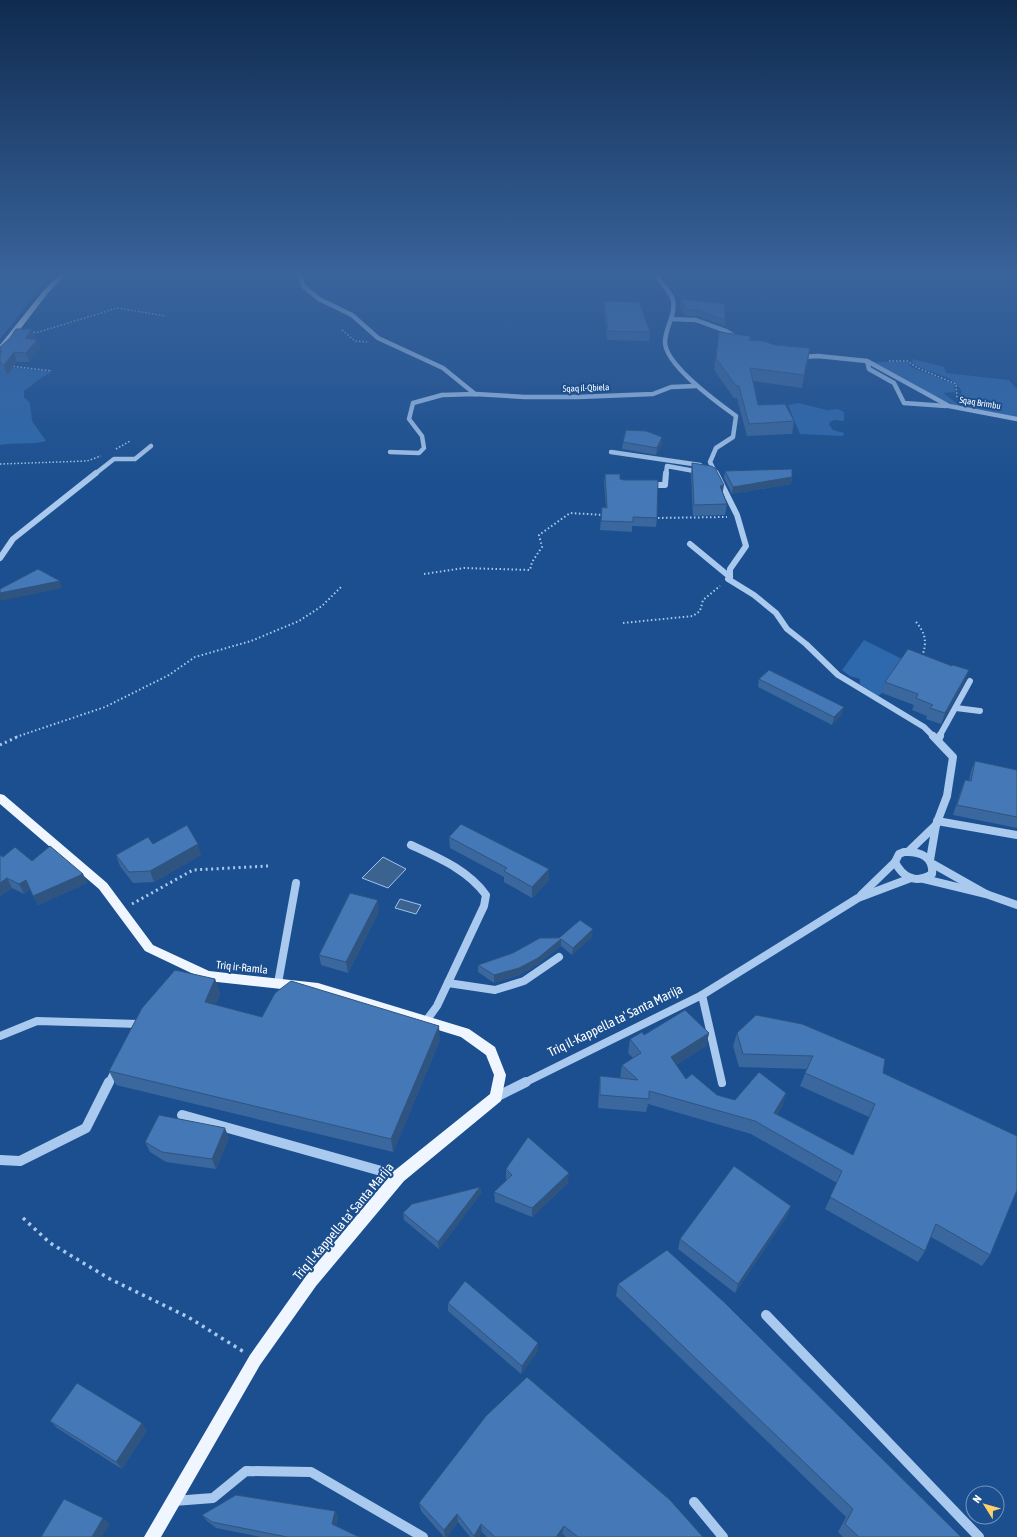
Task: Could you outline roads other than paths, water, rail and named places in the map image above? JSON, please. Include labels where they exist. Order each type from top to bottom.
[{"type":"main road","name":"Triq ir-Ramla","points":[[0,798],[103,886],[149,948],[185,969],[208,976],[318,988],[465,1033],[491,1051],[500,1075],[496,1097]]},
{"type":"main road","name":"Triq il-Kappella ta' Santa Marija","points":[[152,1537],[255,1360],[312,1281],[399,1176],[496,1097]]},
{"type":"street","points":[[395,346],[443,368],[466,389],[475,394]]},
{"type":"street","points":[[665,346],[670,356],[696,386],[736,416],[733,437],[716,448],[710,462],[737,515],[746,546],[730,569],[729,578]]},
{"type":"street","name":"Sqaq Brimbu","points":[[795,356],[818,356],[867,361],[949,406],[1000,414],[1017,419]]},
{"type":"street","points":[[867,361],[869,369],[894,383],[904,403],[949,406]]},
{"type":"street","name":"Sqaq il-Qbiela","points":[[390,452],[419,453],[424,448],[421,435],[410,423],[409,412],[413,403],[442,395],[475,394],[525,397],[578,397],[653,394],[671,387],[696,386]]},
{"type":"street","points":[[0,558],[13,540],[114,459],[135,459],[151,446]]},
{"type":"street","points":[[612,452],[713,467]]},
{"type":"street","points":[[644,485],[665,485],[667,466],[717,474]]},
{"type":"street","points":[[690,544],[729,578],[754,595],[776,613],[787,629],[806,644],[838,675],[924,727],[953,757],[947,796],[936,823],[932,874],[924,879]]},
{"type":"street","points":[[938,740],[970,681]]},
{"type":"street","points":[[956,708],[980,711]]},
{"type":"street","points":[[936,823],[1017,835]]},
{"type":"street","points":[[909,851],[936,823]]},
{"type":"street","points":[[411,845],[443,860],[481,885],[486,895],[484,906],[437,1006],[426,1020]]},
{"type":"street","points":[[986,894],[932,862],[921,853],[909,851],[899,854],[895,862],[900,872],[911,878],[924,879],[986,894],[1017,905]]},
{"type":"street","name":"Triq il-Kappella ta' Santa Marija","points":[[858,898],[895,862]]},
{"type":"street","name":"Triq il-Kappella ta' Santa Marija","points":[[496,1097],[702,995],[858,898],[911,878]]},
{"type":"street","points":[[278,984],[296,883]]},
{"type":"street","points":[[448,983],[495,990],[524,981],[559,956]]},
{"type":"street","points":[[702,995],[722,1083]]},
{"type":"street","points":[[0,1036],[37,1021],[140,1025]]},
{"type":"street","points":[[0,1160],[20,1161],[86,1128],[121,1059]]},
{"type":"street","points":[[182,1115],[399,1176]]},
{"type":"street","points":[[766,1315],[979,1537]]},
{"type":"street","points":[[172,1501],[213,1498],[246,1471],[311,1472],[423,1537]]},
{"type":"street","points":[[694,1502],[723,1537]]}]
